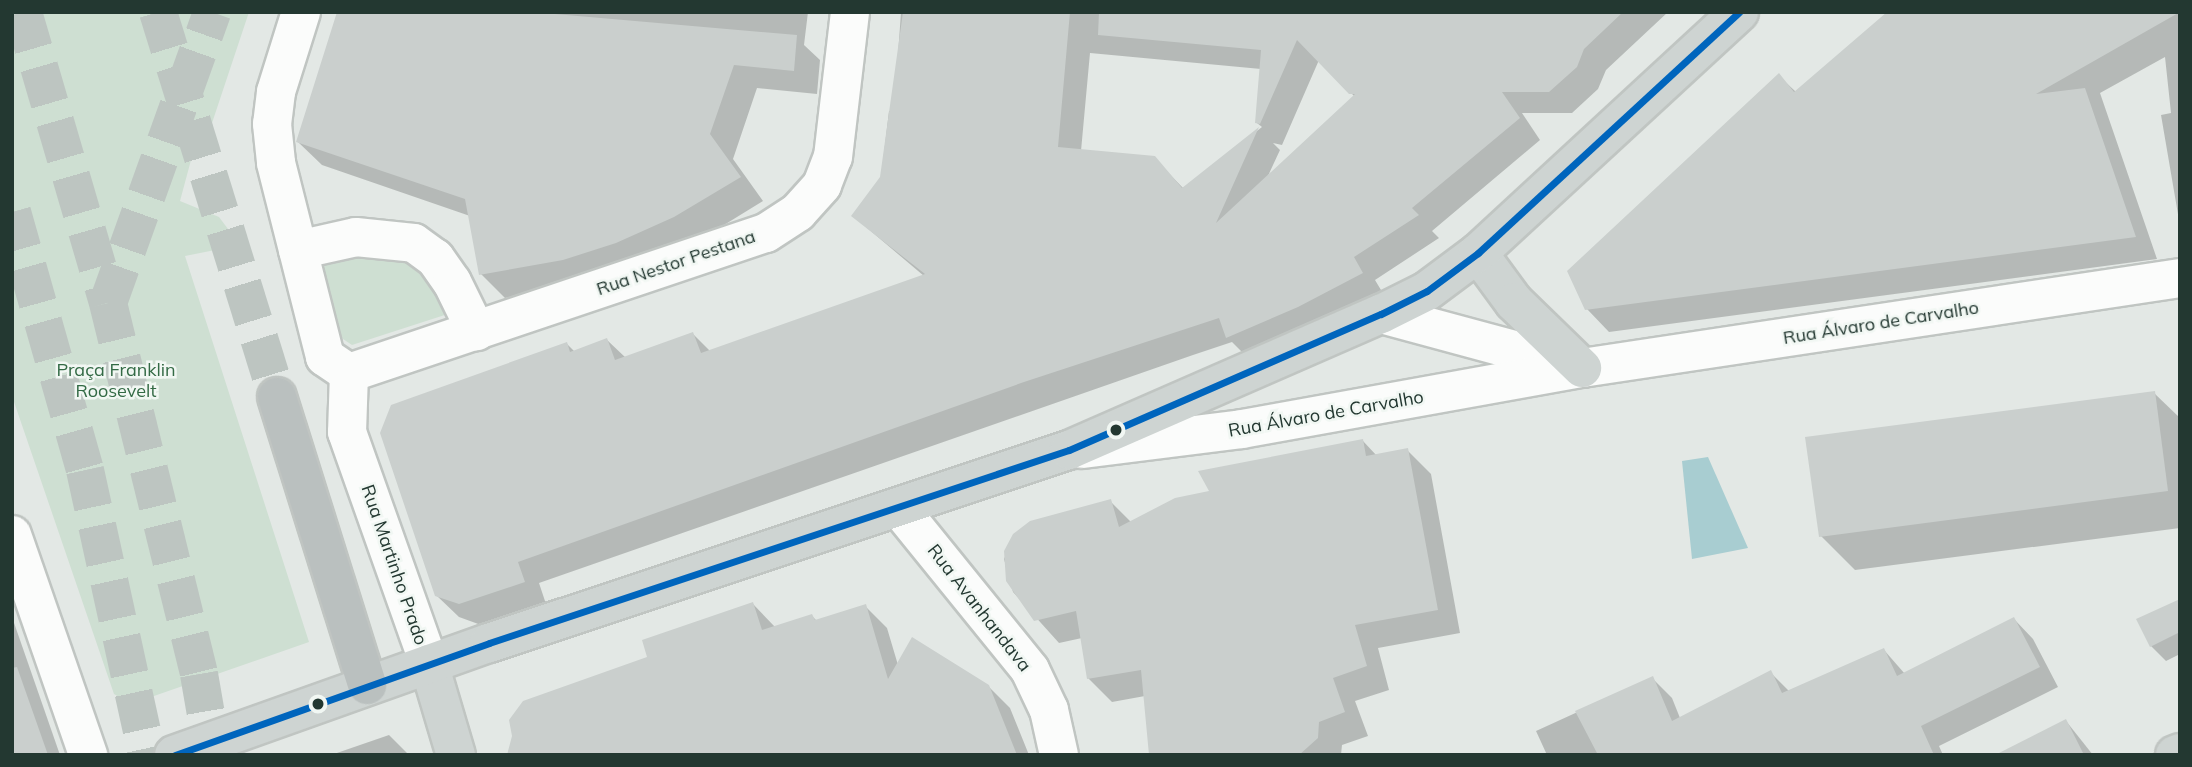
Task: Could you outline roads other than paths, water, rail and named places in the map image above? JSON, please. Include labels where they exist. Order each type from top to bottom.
[{"type":"highway","points":[[277,397],[367,685]]},
{"type":"main road","points":[[174,755],[367,685],[1069,450],[1381,314],[1427,291],[1478,253],[1739,12]]},
{"type":"main road","points":[[1478,253],[1514,302],[1582,368]]},
{"type":"main road","name":"Rua Martinho Prado","points":[[429,664],[456,755]]},
{"type":"street","points":[[301,12],[276,92],[272,124],[276,163],[325,356],[349,373]]},
{"type":"street","name":"Rua Nestor Pestana","points":[[349,373],[766,233],[798,212],[822,185],[833,157],[850,12]]},
{"type":"street","points":[[298,250],[356,237],[414,243],[435,258],[452,282],[476,331]]},
{"type":"street","name":"Rua Álvaro de Carvalho","points":[[1069,450],[1242,429],[1582,368],[2180,278]]},
{"type":"street","name":"Rua Álvaro de Carvalho","points":[[1381,314],[1582,368]]},
{"type":"street","name":"Rua Martinho Prado","points":[[349,373],[347,432],[429,664]]},
{"type":"street","name":"Rua Avanhandava","points":[[899,508],[1030,670],[1049,710],[1059,755]]},
{"type":"street","points":[[12,535],[88,755]]},
{"type":"water","points":[[1708,457],[1748,548],[1692,559],[1682,461]]},
{"type":"tunnel","points":[[23,12],[108,303],[199,674],[213,755]]},
{"type":"tunnel","points":[[158,12],[277,397]]},
{"type":"tunnel","points":[[108,303],[212,12]]},
{"type":"tunnel","points":[[12,212],[85,470],[147,755]]},
{"type":"park label","name":"Praça Franklin Roosevelt","points":[[116,381]]}]
